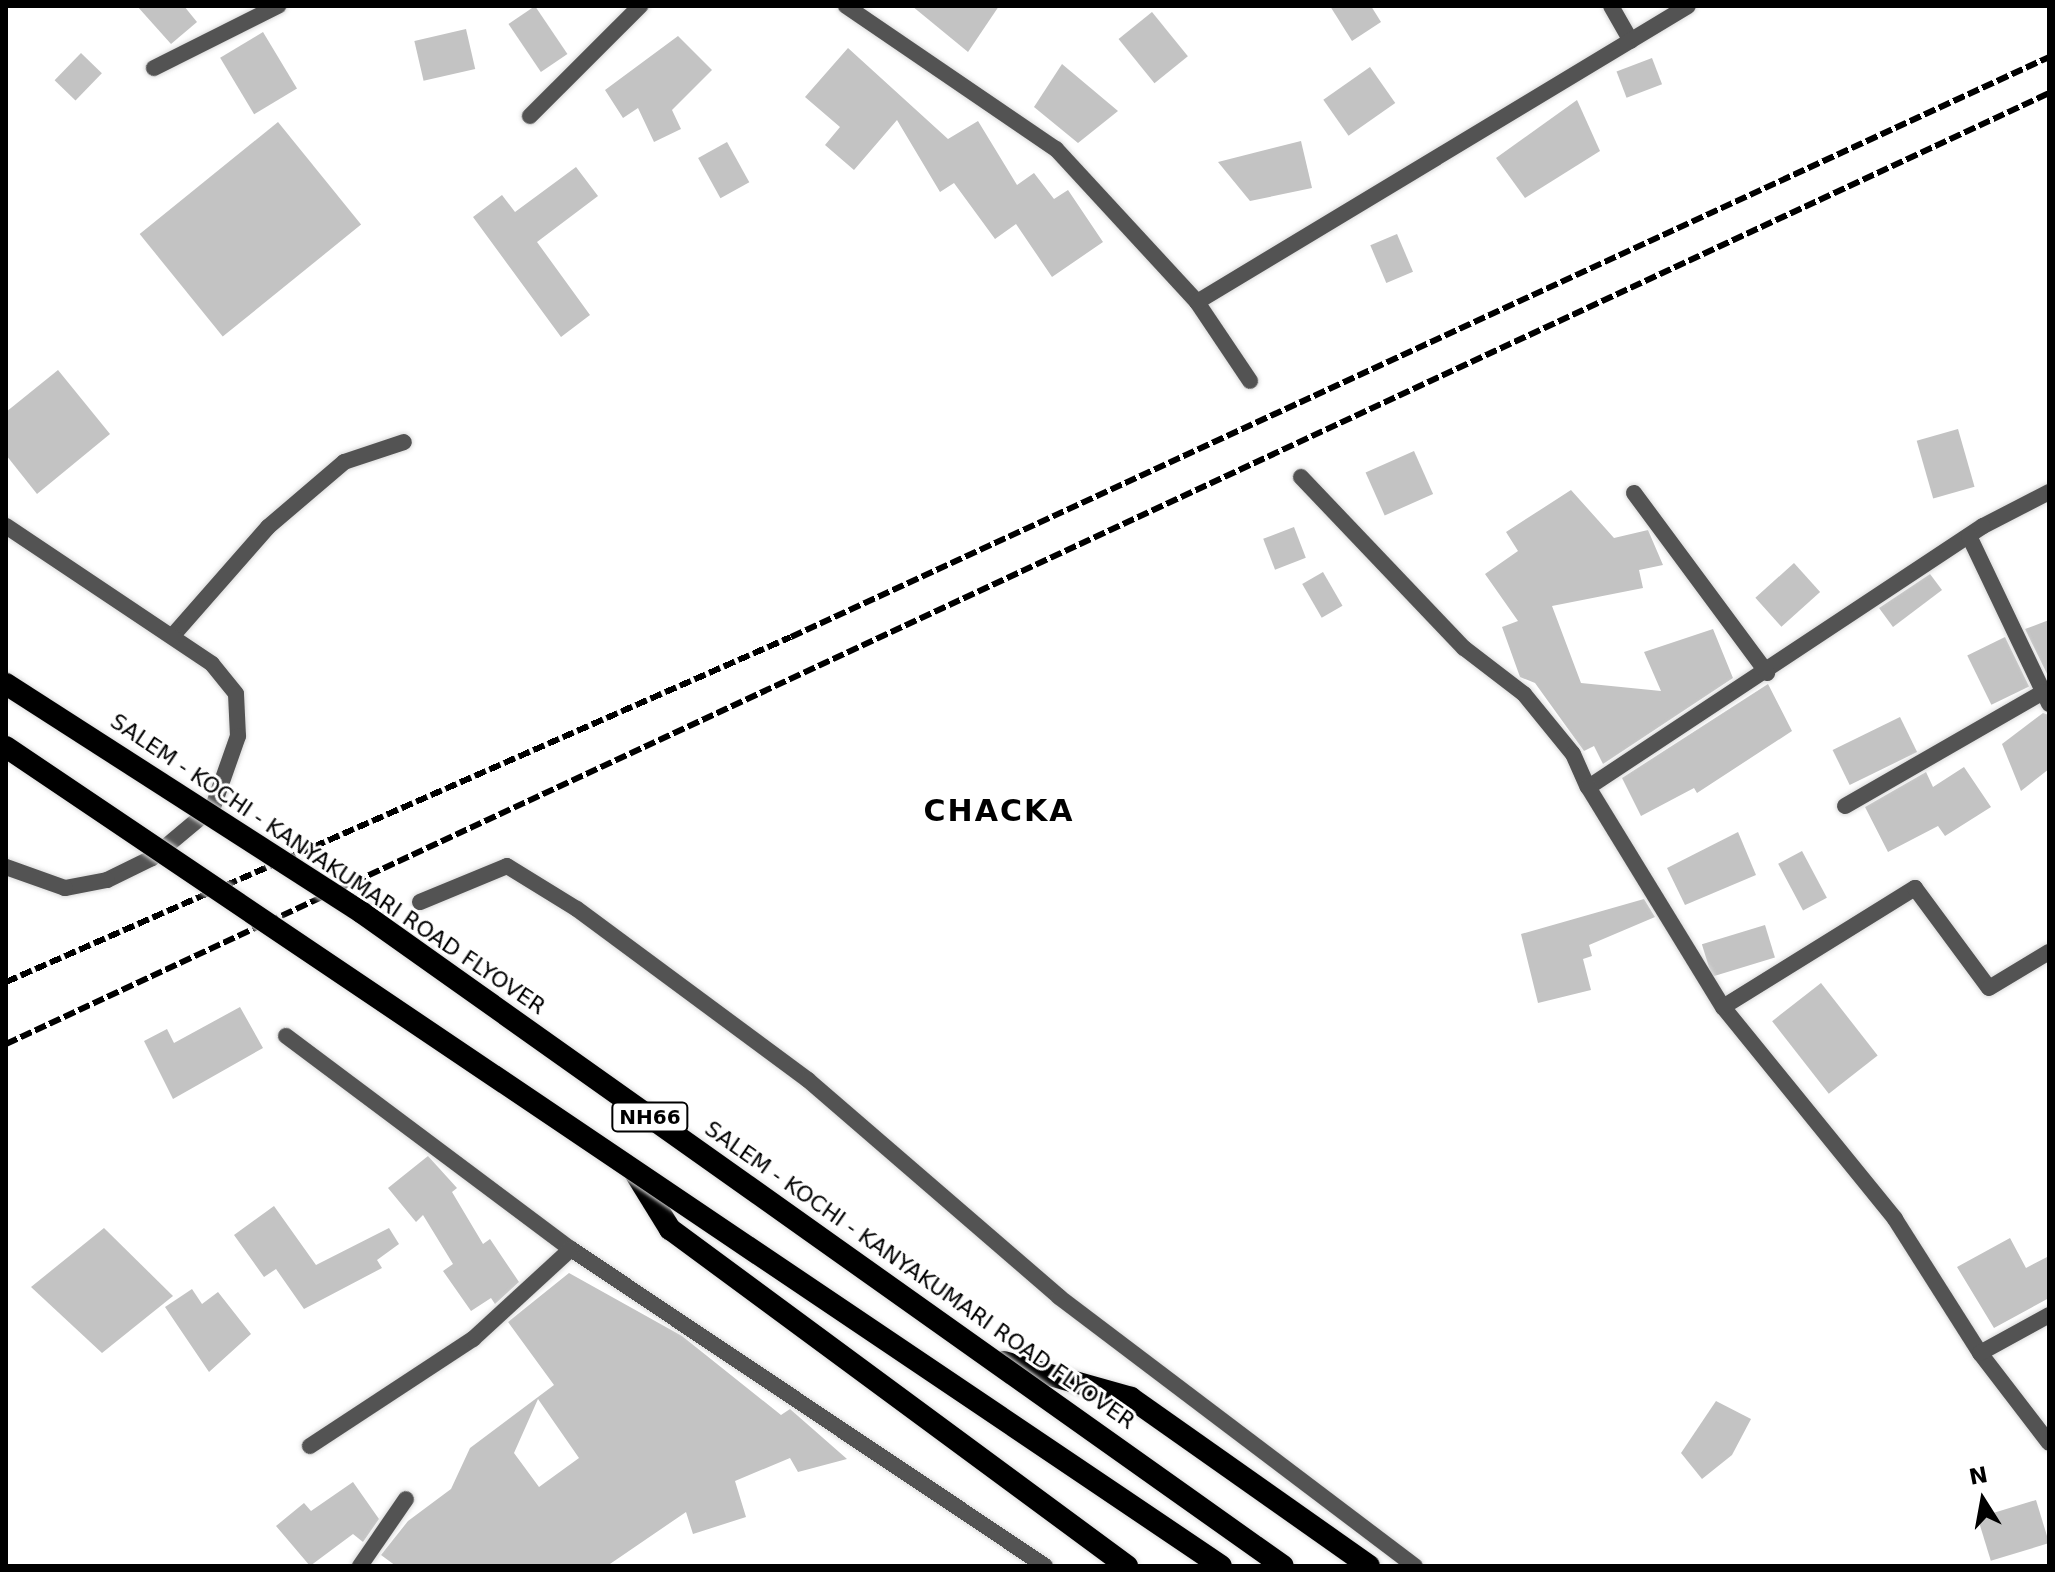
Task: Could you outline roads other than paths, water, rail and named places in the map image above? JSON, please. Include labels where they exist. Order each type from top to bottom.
[{"type":"highway","name":"SALEM - KOCHI - KANYAKUMARI ROAD FLYOVER","points":[[6,684],[361,912],[1004,1362],[1283,1566]]},
{"type":"highway","name":"NH66","points":[[6,747],[1221,1566]]},
{"type":"highway","points":[[636,1174],[670,1229],[1127,1566]]},
{"type":"highway","points":[[1004,1362],[1131,1398],[1369,1566]]},
{"type":"street","points":[[154,68],[278,6]]},
{"type":"street","points":[[530,116],[640,6]]},
{"type":"street","points":[[846,6],[1056,149],[1197,302],[1250,381]]},
{"type":"street","points":[[1611,6],[1631,41]]},
{"type":"street","points":[[1197,302],[1688,6]]},
{"type":"street","points":[[175,633],[268,527],[344,462],[404,442]]},
{"type":"street","points":[[1301,477],[1464,648],[1524,694],[1573,754],[1588,787],[1723,1007],[1895,1219],[1980,1353],[2049,1443]]},
{"type":"street","points":[[1588,787],[1767,673],[1969,536],[2049,492]]},
{"type":"street","points":[[1634,493],[1767,673]]},
{"type":"street","points":[[6,526],[175,633],[236,694],[238,736],[213,807],[152,858],[107,880],[65,888],[6,867]]},
{"type":"street","points":[[1845,806],[2046,698],[1969,536]]},
{"type":"street","points":[[420,902],[507,866],[577,909],[808,1080],[1059,1297],[1415,1566]]},
{"type":"street","points":[[1723,1007],[1915,888],[1989,988],[2049,952]]},
{"type":"street","points":[[286,1036],[571,1249],[1045,1566]]},
{"type":"street","points":[[310,1446],[473,1339],[571,1249]]},
{"type":"street","points":[[1980,1353],[2049,1315]]},
{"type":"street","points":[[360,1566],[406,1499]]},
{"type":"railway","points":[[6,982],[791,637],[2049,57]]},
{"type":"railway","points":[[6,1044],[2049,93]]},
{"type":"district","name":"CHACKA","points":[[999,811]]}]
